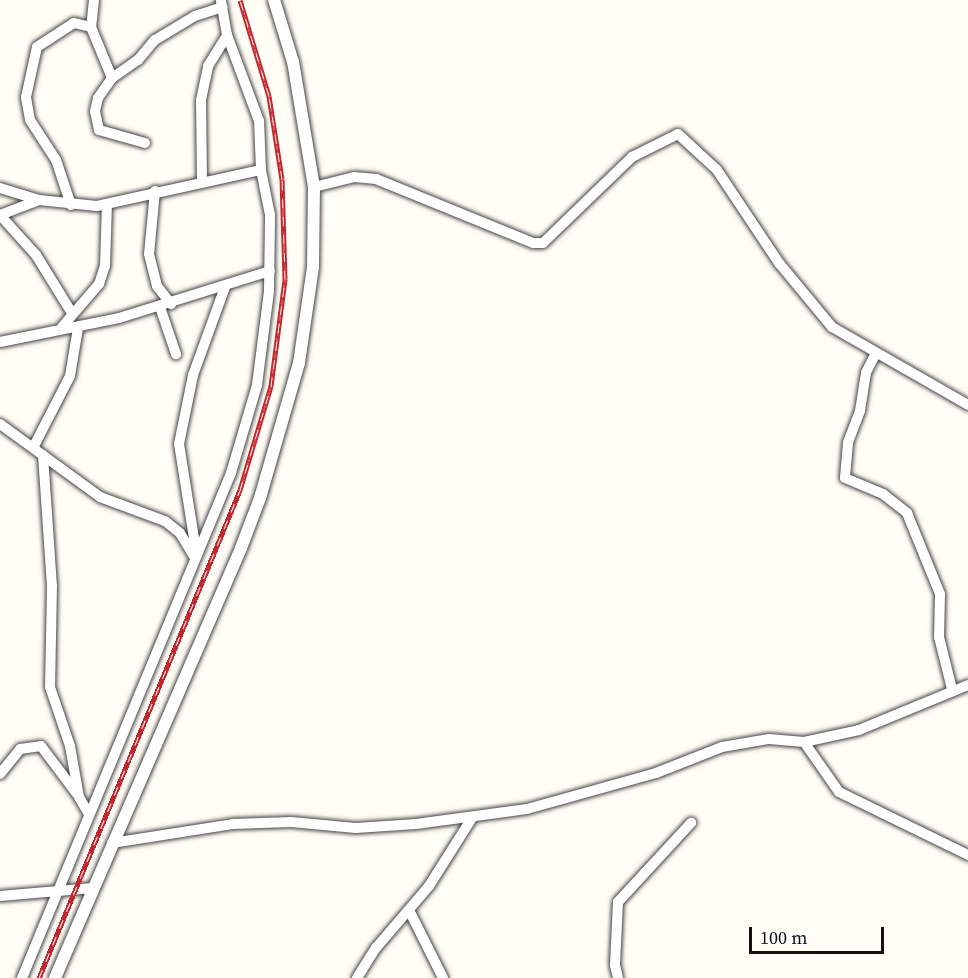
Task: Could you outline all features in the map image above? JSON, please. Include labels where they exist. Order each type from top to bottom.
[{"type":"street","points":[[55,978],[241,548],[282,430],[308,312],[314,187],[293,62],[274,0]]},
{"type":"street","points":[[92,1],[91,27],[112,78]]},
{"type":"street","points":[[22,978],[246,431],[257,385],[270,271],[270,215],[261,170],[258,121],[227,35],[222,4],[174,27],[112,78],[98,98],[95,111],[99,130],[145,143]]},
{"type":"street","points":[[71,205],[56,160],[30,120],[26,97],[37,46],[74,23],[91,27]]},
{"type":"street","points":[[202,181],[201,99],[208,66],[227,35]]},
{"type":"street","points":[[314,187],[354,177],[376,178],[533,243],[543,243],[632,156],[678,134],[717,170],[779,263],[832,327],[968,405]]},
{"type":"street","points":[[0,188],[39,200],[71,205],[107,204],[155,191],[261,170]]},
{"type":"street","points":[[155,191],[149,254],[157,286],[171,304]]},
{"type":"street","points":[[39,200],[0,215],[36,255],[72,314]]},
{"type":"street","points":[[62,327],[99,284],[105,266],[107,204]]},
{"type":"street","points":[[0,342],[62,327],[78,328],[160,307],[270,271]]},
{"type":"street","points":[[195,554],[179,444],[193,375],[225,287]]},
{"type":"street","points":[[160,307],[176,354]]},
{"type":"street","points":[[34,446],[70,376],[78,328]]},
{"type":"street","points":[[876,353],[866,373],[860,411],[848,443],[845,478],[883,494],[907,513],[940,594],[939,637],[952,689]]},
{"type":"street","points":[[0,424],[34,446],[100,497],[165,521],[180,533],[195,554]]},
{"type":"street","points":[[43,454],[52,586],[50,687],[70,746],[79,797]]},
{"type":"street","points":[[112,843],[233,825],[291,822],[356,828],[472,818],[527,809],[656,773],[722,747],[769,739],[804,742],[859,730],[952,689],[968,685]]},
{"type":"street","points":[[804,742],[839,792],[968,855]]},
{"type":"street","points":[[0,774],[20,749],[41,746],[89,814]]},
{"type":"street","points":[[357,978],[409,910],[472,818]]},
{"type":"street","points":[[618,978],[615,965],[618,902],[691,823]]},
{"type":"street","points":[[0,896],[93,888]]},
{"type":"street","points":[[409,910],[443,978]]},
{"type":"railway","points":[[39,978],[240,490],[271,386],[285,279],[282,179],[269,96],[240,0]]}]
